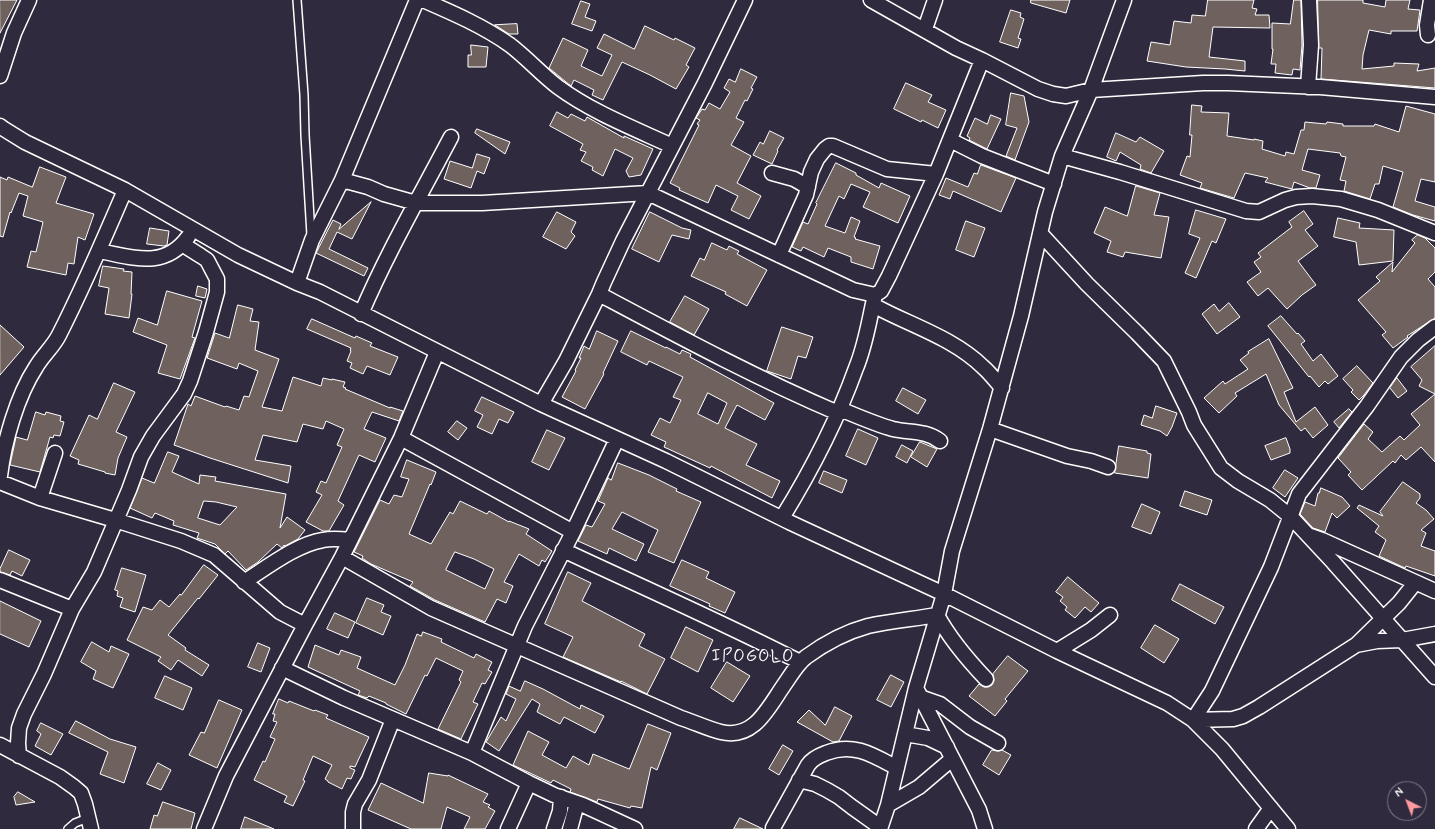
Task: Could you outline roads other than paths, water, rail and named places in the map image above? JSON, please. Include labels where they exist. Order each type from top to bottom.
[{"type":"street","points":[[0,76],[14,33],[29,0]]},
{"type":"street","points":[[297,283],[312,240],[342,180],[417,0]]},
{"type":"street","points":[[423,0],[451,12],[496,36],[516,50],[558,87],[578,100],[615,120],[672,146]]},
{"type":"street","points":[[542,404],[566,361],[623,241],[705,83],[745,0]]},
{"type":"street","points":[[871,0],[925,29],[942,41],[1043,91],[1066,96],[1091,90],[1203,83],[1228,83],[1308,87],[1435,97]]},
{"type":"street","points":[[925,29],[935,0]]},
{"type":"street","points":[[799,780],[815,784],[839,797],[880,828],[888,806],[905,734],[918,692],[937,615],[944,594],[952,551],[1002,388],[1021,316],[1040,233],[1062,156],[1091,90],[1124,0]]},
{"type":"street","points":[[1308,87],[1311,45],[1309,0]]},
{"type":"street","points":[[1426,36],[1431,0]]},
{"type":"street","points":[[782,518],[803,484],[839,411],[857,368],[869,326],[874,300],[882,291],[936,174],[982,60]]},
{"type":"street","points":[[0,126],[25,142],[125,190],[238,255],[297,283],[320,292],[542,404],[666,461],[1167,703],[1193,720],[1222,749],[1288,829]]},
{"type":"street","points":[[361,314],[371,290],[400,232],[450,137]]},
{"type":"street","points":[[950,140],[982,156],[1054,184]]},
{"type":"street","points":[[778,255],[806,195],[811,172],[817,159],[826,149],[831,146],[887,169],[936,174]]},
{"type":"street","points":[[1062,156],[1120,172],[1246,211],[1259,212],[1296,197],[1312,196],[1342,199],[1378,210],[1435,233]]},
{"type":"street","points":[[772,173],[794,179],[808,187]]},
{"type":"street","points":[[342,180],[416,203],[482,204],[648,193],[874,300],[891,315],[906,320],[939,337],[967,354],[983,367],[1002,388]]},
{"type":"street","points":[[0,476],[9,430],[23,392],[36,366],[55,342],[82,289],[125,190]]},
{"type":"street","points":[[99,251],[144,259],[155,259],[166,256],[176,250],[193,230]]},
{"type":"street","points":[[1040,233],[1087,284],[1138,333],[1164,361],[1194,425],[1221,468],[1238,481],[1270,500],[1291,517],[1435,677]]},
{"type":"street","points":[[19,756],[18,739],[21,721],[44,674],[72,610],[94,572],[129,490],[141,456],[148,443],[184,394],[190,381],[206,332],[217,292],[217,279],[206,260],[182,244]]},
{"type":"street","points":[[599,294],[643,318],[791,392],[839,411],[892,429],[930,434],[940,441]]},
{"type":"street","points":[[1193,720],[1215,684],[1271,567],[1300,494],[1367,406],[1401,357],[1418,340],[1435,327]]},
{"type":"street","points":[[204,829],[226,776],[342,557],[401,438],[437,352]]},
{"type":"street","points":[[990,429],[1067,456],[1091,461],[1108,467]]},
{"type":"street","points":[[401,438],[573,532]]},
{"type":"street","points":[[472,753],[525,626],[573,532],[617,439]]},
{"type":"street","points":[[40,498],[55,453]]},
{"type":"street","points":[[0,482],[40,498],[116,520],[180,541],[214,555],[280,612],[305,625]]},
{"type":"street","points":[[1308,536],[1322,540],[1435,591]]},
{"type":"street","points":[[244,582],[294,551],[312,543],[323,540],[350,540]]},
{"type":"street","points":[[563,550],[701,613],[800,662]]},
{"type":"street","points":[[342,557],[431,608],[681,718],[722,732],[738,733],[746,731],[754,726],[800,662],[822,646],[840,636],[868,626],[937,615]]},
{"type":"street","points":[[0,580],[72,610]]},
{"type":"street","points":[[1193,720],[1234,719],[1243,716],[1356,645],[1398,603],[1415,583]]},
{"type":"street","points":[[937,615],[956,645],[986,679]]},
{"type":"street","points":[[1057,651],[1091,630],[1110,615]]},
{"type":"street","points":[[1356,645],[1377,641],[1402,640],[1435,634]]},
{"type":"street","points":[[282,668],[344,698],[472,753],[528,783],[576,802],[635,829]]},
{"type":"street","points":[[918,692],[940,704],[970,727],[998,743]]},
{"type":"street","points":[[918,692],[979,810],[985,829]]},
{"type":"street","points":[[353,829],[353,812],[355,804],[369,780],[393,719]]},
{"type":"street","points":[[905,734],[928,738],[949,753]]},
{"type":"street","points":[[0,745],[74,786],[81,793],[89,823]]},
{"type":"street","points":[[773,828],[799,780],[812,760],[833,750],[853,748],[865,752],[897,768]]},
{"type":"street","points":[[888,806],[919,787],[949,753]]},
{"type":"street","points":[[508,829],[528,783]]},
{"type":"street","points":[[554,829],[560,811],[561,797]]},
{"type":"street","points":[[570,829],[576,802]]},
{"type":"street","points":[[1256,829],[1271,808]]},
{"type":"lane","points":[[297,0],[312,240]]},
{"type":"lane","points":[[68,829],[75,823],[89,823]]},
{"type":"district","name":"IPOGOLO","points":[[753,657]]}]
